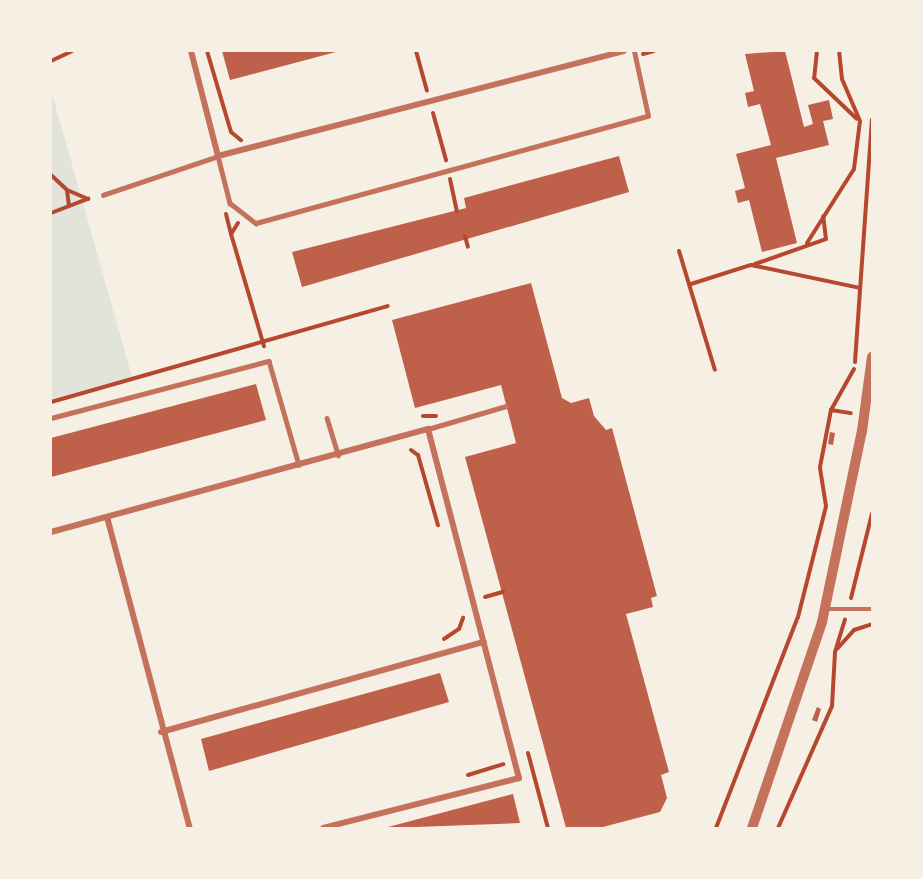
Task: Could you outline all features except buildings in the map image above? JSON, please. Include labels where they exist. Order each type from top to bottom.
[{"type":"street","points":[[191,51],[218,156],[624,51]]},
{"type":"street","points":[[752,828],[799,701],[825,609],[872,357]]},
{"type":"street","points":[[51,532],[300,466],[428,429],[519,778],[322,828]]},
{"type":"street","points":[[107,517],[161,732],[189,828]]},
{"type":"street","points":[[161,732],[484,642]]},
{"type":"lane","points":[[103,195],[218,156],[230,203],[242,217],[256,223],[448,168],[648,116],[633,51]]},
{"type":"lane","points":[[51,418],[269,361],[300,466]]},
{"type":"lane","points":[[428,429],[506,406]]},
{"type":"lane","points":[[327,418],[338,455]]},
{"type":"lane","points":[[825,609],[872,609]]},
{"type":"path","points":[[51,61],[72,51]]},
{"type":"path","points":[[207,51],[231,132],[240,136],[243,149]]},
{"type":"path","points":[[416,51],[458,211]]},
{"type":"path","points":[[817,51],[814,78],[860,121]]},
{"type":"path","points":[[807,243],[854,169],[860,121],[842,79],[839,51]]},
{"type":"path","points":[[716,828],[789,634],[826,506],[820,467],[831,410],[854,370],[872,120]]},
{"type":"path","points":[[51,176],[67,190],[88,199]]},
{"type":"path","points":[[67,190],[69,206]]},
{"type":"path","points":[[51,213],[103,195]]},
{"type":"path","points":[[692,284],[788,255],[807,243],[826,239],[823,216]]},
{"type":"path","points":[[242,217],[231,234],[269,361]]},
{"type":"path","points":[[465,236],[468,247]]},
{"type":"path","points":[[679,251],[692,284],[715,370]]},
{"type":"path","points":[[751,265],[860,288]]},
{"type":"path","points":[[51,402],[264,345],[388,306]]},
{"type":"path","points":[[411,450],[418,455],[439,529]]},
{"type":"path","points":[[778,828],[832,706],[835,652],[872,514]]},
{"type":"path","points":[[485,597],[503,592]]},
{"type":"path","points":[[439,640],[459,629],[463,618]]},
{"type":"path","points":[[835,652],[854,630],[872,624]]},
{"type":"path","points":[[468,775],[503,765],[500,754]]},
{"type":"path","points":[[536,783],[548,828]]},
{"type":"shaded area","points":[[51,90],[132,377],[51,399]]}]
